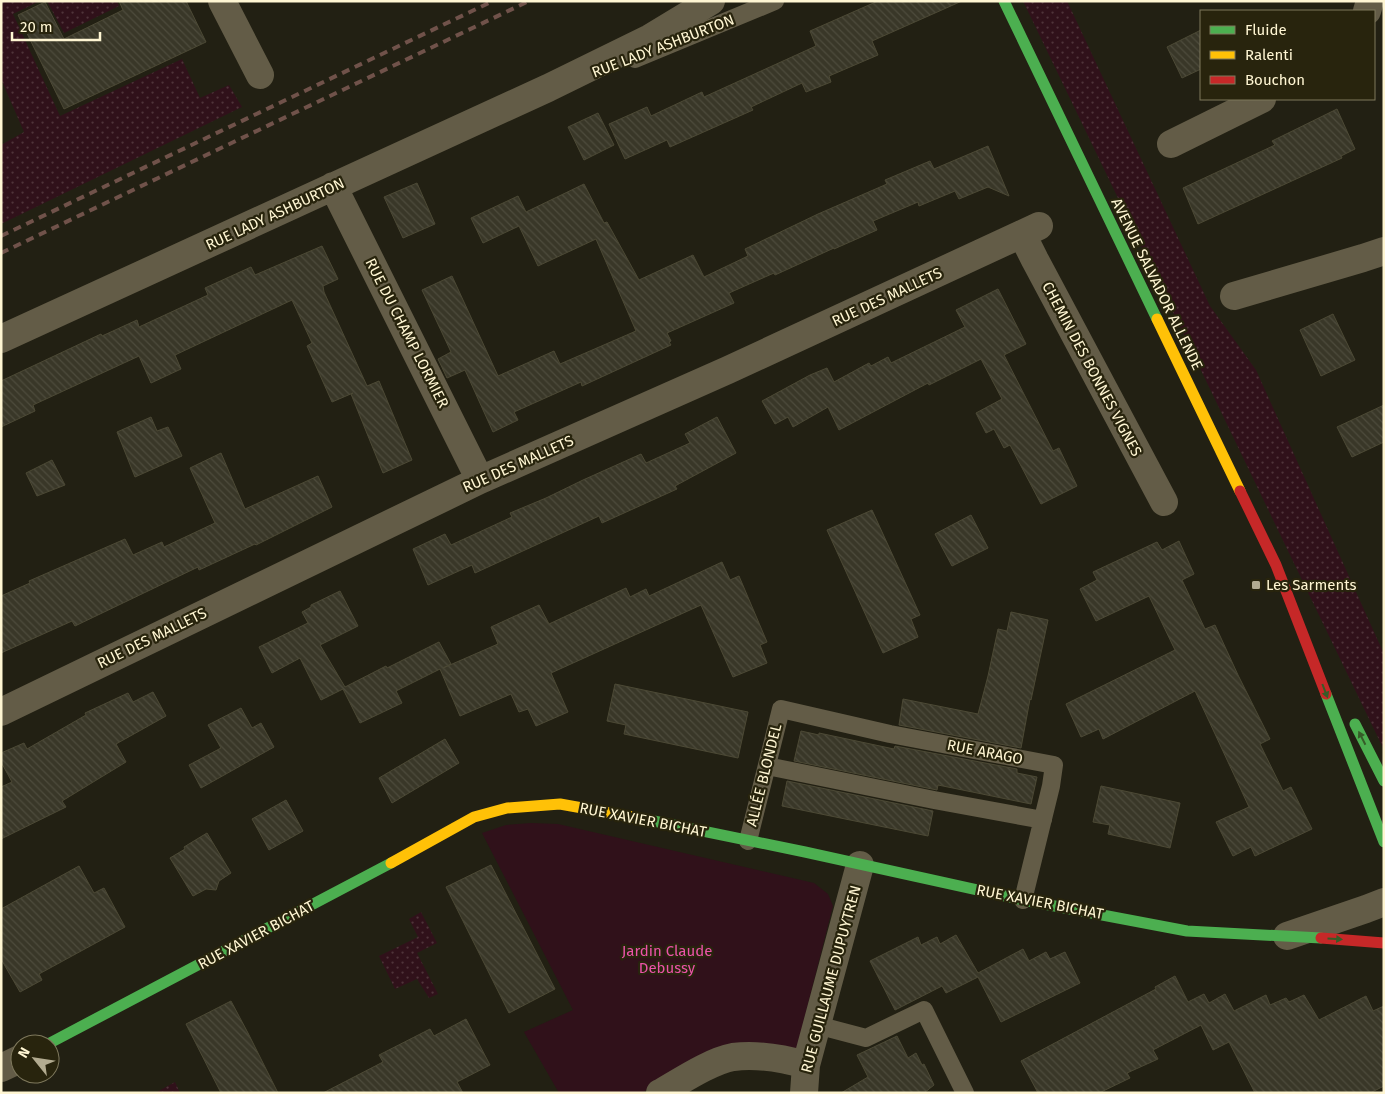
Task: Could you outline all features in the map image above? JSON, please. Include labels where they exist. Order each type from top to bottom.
[{"type":"street","points":[[222,1],[260,75]]},
{"type":"street","name":"RUE LADY ASHBURTON","points":[[1,340],[548,88],[650,38],[711,1]]},
{"type":"street","name":"AVENUE SALVADOR ALLENDE","points":[[1004,1],[1276,565],[1384,842]]},
{"type":"street","points":[[1171,144],[1260,100]]},
{"type":"street","name":"RUE DU CHAMP LORMIER","points":[[333,186],[480,480]]},
{"type":"street","name":"RUE DES MALLETS","points":[[1,712],[480,480],[728,370],[1031,230]]},
{"type":"street","name":"CHEMIN DES BONNES VIGNES","points":[[1031,230],[1039,269],[1164,502]]},
{"type":"street","points":[[1234,296],[1384,251]]},
{"type":"street","name":"AVENUE SALVADOR ALLENDE","points":[[1281,580],[1335,685]]},
{"type":"street","points":[[1348,711],[1384,781]]},
{"type":"street","name":"RUE XAVIER BICHAT","points":[[60,1038],[398,860],[474,817],[507,808],[534,805],[560,804],[618,814],[1023,900],[1187,931],[1242,936],[1286,936],[1384,944]]},
{"type":"street","name":"RUE GUILLAUME DUPUYTREN","points":[[804,1093],[806,1065],[860,865]]},
{"type":"street","name":"RUE XAVIER BICHAT","points":[[1286,936],[1384,902]]},
{"type":"street","points":[[660,1093],[712,1064],[732,1057],[750,1056],[792,1061],[806,1065]]},
{"type":"lane","name":"RUE LADY ASHBURTON","points":[[548,88],[636,58],[776,1]]},
{"type":"lane","name":"ALLÉE BLONDEL","points":[[748,841],[781,710]]},
{"type":"lane","name":"RUE ARAGO","points":[[781,710],[890,734],[1054,765],[1043,820],[1023,900]]},
{"type":"lane","points":[[768,766],[1043,820]]},
{"type":"lane","points":[[819,1020],[828,1028],[866,1038],[924,1010],[965,1093]]},
{"type":"green space","points":[[1,1],[40,1],[13,14],[60,116],[182,59],[200,98],[229,85],[242,107],[1,224],[1,145],[24,132],[1,79]]},
{"type":"green space","points":[[47,1],[117,1],[119,6],[64,33]]},
{"type":"green space","points":[[1023,1],[1067,1],[1210,306],[1256,370],[1384,654],[1384,750]]},
{"type":"green space","name":"Jardin Claude Debussy","points":[[531,823],[558,824],[814,883],[828,894],[833,906],[795,1055],[710,1057],[641,1093],[559,1093],[524,1032],[573,1010],[482,833],[506,825]]},
{"type":"green space","points":[[421,912],[437,943],[417,953],[438,994],[429,998],[417,979],[395,989],[379,956],[418,937],[409,919]]},
{"type":"green space","points":[[175,1082],[180,1093],[155,1093]]},
{"type":"building","points":[[119,1],[186,1],[206,42],[64,109],[18,15],[45,2],[64,39],[123,10]]},
{"type":"building","points":[[878,1],[962,1],[872,41],[878,55],[829,76],[831,82],[806,92],[802,83],[751,107],[753,110],[670,147],[667,140],[625,159],[609,124],[647,107],[651,116],[702,92],[704,97],[816,46],[810,31]]},
{"type":"building","points":[[1200,30],[1200,69],[1182,78],[1167,47]]},
{"type":"building","points":[[1337,109],[1355,149],[1341,156],[1342,158],[1198,224],[1183,188],[1275,145],[1272,141]]},
{"type":"building","points":[[598,113],[614,145],[584,160],[568,127]]},
{"type":"building","points":[[988,146],[1009,196],[988,187],[959,199],[955,191],[919,206],[918,202],[873,221],[877,230],[729,293],[734,303],[667,333],[671,345],[582,386],[581,382],[514,412],[518,420],[493,432],[465,370],[447,378],[438,359],[451,352],[422,290],[452,276],[498,376],[554,351],[560,364],[636,331],[596,239],[538,266],[519,226],[483,243],[471,218],[518,196],[526,212],[584,184],[604,223],[607,222],[639,280],[693,255],[704,277],[748,256],[745,249],[887,184],[885,180],[930,161],[934,169]]},
{"type":"building","points":[[417,183],[435,224],[403,238],[384,197]]},
{"type":"building","points":[[322,246],[338,279],[323,286],[324,292],[367,386],[379,381],[412,460],[383,473],[351,394],[353,393],[332,402],[307,346],[312,343],[292,300],[175,355],[181,369],[151,383],[139,356],[33,405],[35,411],[1,427],[1,381],[101,334],[102,336],[137,320],[139,327],[208,295],[205,288],[251,267],[255,275]]},
{"type":"building","points":[[998,289],[1026,344],[1004,355],[1053,451],[1059,448],[1077,486],[1041,504],[1010,445],[1004,448],[994,429],[986,433],[976,413],[1002,399],[981,359],[929,385],[928,383],[839,430],[828,407],[793,427],[788,417],[775,424],[762,401],[827,368],[834,382],[869,363],[871,366],[888,357],[891,363],[965,327],[956,310]]},
{"type":"building","points":[[1333,314],[1355,360],[1321,376],[1300,330]]},
{"type":"building","points":[[1384,405],[1384,442],[1352,457],[1337,427]]},
{"type":"building","points":[[151,417],[157,431],[168,427],[182,456],[135,477],[117,432]]},
{"type":"building","points":[[717,417],[736,453],[675,486],[677,489],[602,523],[599,516],[475,573],[472,565],[428,585],[413,549],[445,534],[451,545],[512,517],[510,513],[641,454],[646,463],[690,443],[685,434]]},
{"type":"building","points":[[221,453],[245,509],[318,476],[332,507],[256,545],[199,570],[198,567],[75,626],[72,621],[1,653],[1,596],[30,583],[29,581],[125,539],[133,555],[162,542],[164,547],[215,523],[190,468]]},
{"type":"building","points":[[52,460],[65,485],[37,496],[26,473]]},
{"type":"building","points":[[872,510],[920,615],[911,619],[918,637],[883,653],[827,530]]},
{"type":"building","points":[[971,515],[988,548],[952,566],[935,534]]},
{"type":"building","points":[[1179,541],[1194,574],[1182,580],[1205,629],[1215,625],[1270,739],[1260,744],[1283,791],[1291,787],[1312,829],[1255,856],[1251,847],[1233,856],[1216,822],[1249,807],[1195,691],[1103,739],[1099,729],[1081,737],[1066,704],[1175,650],[1149,596],[1096,621],[1080,589],[1097,580],[1093,572],[1157,542],[1162,550]]},
{"type":"building","points":[[722,562],[730,580],[739,576],[767,642],[760,645],[767,663],[733,677],[701,605],[551,673],[568,712],[536,726],[528,709],[519,712],[511,694],[460,716],[440,669],[396,691],[402,703],[360,723],[343,689],[321,700],[300,658],[272,673],[259,647],[308,623],[302,612],[311,607],[311,605],[340,591],[358,626],[320,645],[345,687],[439,642],[451,664],[443,668],[498,644],[491,627],[539,605],[549,624],[626,588],[630,597],[646,589],[649,596]]},
{"type":"building","points":[[1011,612],[1048,620],[1021,748],[899,725],[903,699],[978,714],[998,629],[1007,631]]},
{"type":"building","points":[[615,684],[748,712],[738,758],[624,734],[626,725],[607,721]]},
{"type":"building","points":[[153,692],[166,716],[116,744],[126,762],[62,801],[66,807],[1,839],[1,787],[12,782],[1,762],[1,753],[24,743],[27,749],[86,715],[85,713],[128,693],[133,702]]},
{"type":"building","points":[[241,708],[252,728],[261,723],[274,747],[201,788],[189,765],[221,748],[208,725]]},
{"type":"building","points":[[801,731],[894,749],[895,746],[1017,769],[1017,773],[1037,777],[1031,804],[938,785],[937,790],[794,761]]},
{"type":"building","points":[[445,739],[459,763],[392,803],[379,778]]},
{"type":"building","points":[[787,781],[933,811],[928,836],[782,806]]},
{"type":"building","points":[[1101,786],[1180,803],[1170,848],[1108,834],[1110,825],[1093,822]]},
{"type":"building","points":[[286,800],[303,831],[269,850],[252,819]]},
{"type":"building","points":[[207,833],[231,873],[219,881],[216,890],[206,889],[193,896],[170,858]]},
{"type":"building","points":[[491,865],[555,989],[509,1013],[446,887]]},
{"type":"building","points":[[79,866],[94,893],[104,888],[125,927],[39,974],[42,980],[20,992],[1,959],[1,909]]},
{"type":"building","points":[[956,935],[978,973],[1023,949],[1029,961],[1046,952],[1050,959],[1065,952],[1080,983],[1001,1022],[978,977],[946,993],[942,986],[895,1010],[870,961],[918,937],[921,945],[937,937],[940,944]]},
{"type":"building","points":[[1175,976],[1188,1002],[1204,994],[1209,1003],[1225,994],[1234,1011],[1266,995],[1270,1005],[1286,998],[1289,1002],[1304,995],[1319,1020],[1366,996],[1373,1011],[1384,1006],[1384,1086],[1370,1093],[1255,1093],[1229,1042],[1213,1050],[1201,1025],[1153,1050],[1158,1059],[1127,1073],[1130,1078],[1099,1093],[1038,1093],[1021,1061],[1156,989],[1155,987]]},
{"type":"building","points":[[231,1001],[278,1093],[221,1093],[186,1024]]},
{"type":"building","points":[[466,1019],[490,1065],[457,1082],[463,1093],[323,1093],[383,1062],[379,1055],[430,1029],[434,1036]]},
{"type":"building","points":[[897,1036],[908,1058],[916,1053],[922,1065],[924,1064],[934,1085],[924,1093],[841,1093],[868,1077],[857,1055]]},
{"type":"railway","points":[[1,236],[493,1]]},
{"type":"railway","points":[[1,253],[529,1]]},
{"type":"traffic: fast","points":[[1004,1],[1157,319]]},
{"type":"traffic: fast","points":[[1326,694],[1384,842]]},
{"type":"traffic: fast","points":[[1355,724],[1384,781]]},
{"type":"traffic: fast","points":[[644,819],[1023,900],[1187,931],[1321,938]]},
{"type":"traffic: fast","points":[[60,1038],[391,863]]},
{"type":"traffic: slow","points":[[1157,319],[1240,491]]},
{"type":"traffic: slow","points":[[391,863],[474,817],[507,808],[560,804],[644,819]]},
{"type":"traffic: jam","points":[[1240,491],[1276,565],[1326,694]]},
{"type":"traffic: jam","points":[[1321,938],[1384,943]]},
{"type":"place","name":"Les Sarments","points":[[1256,585]]}]
